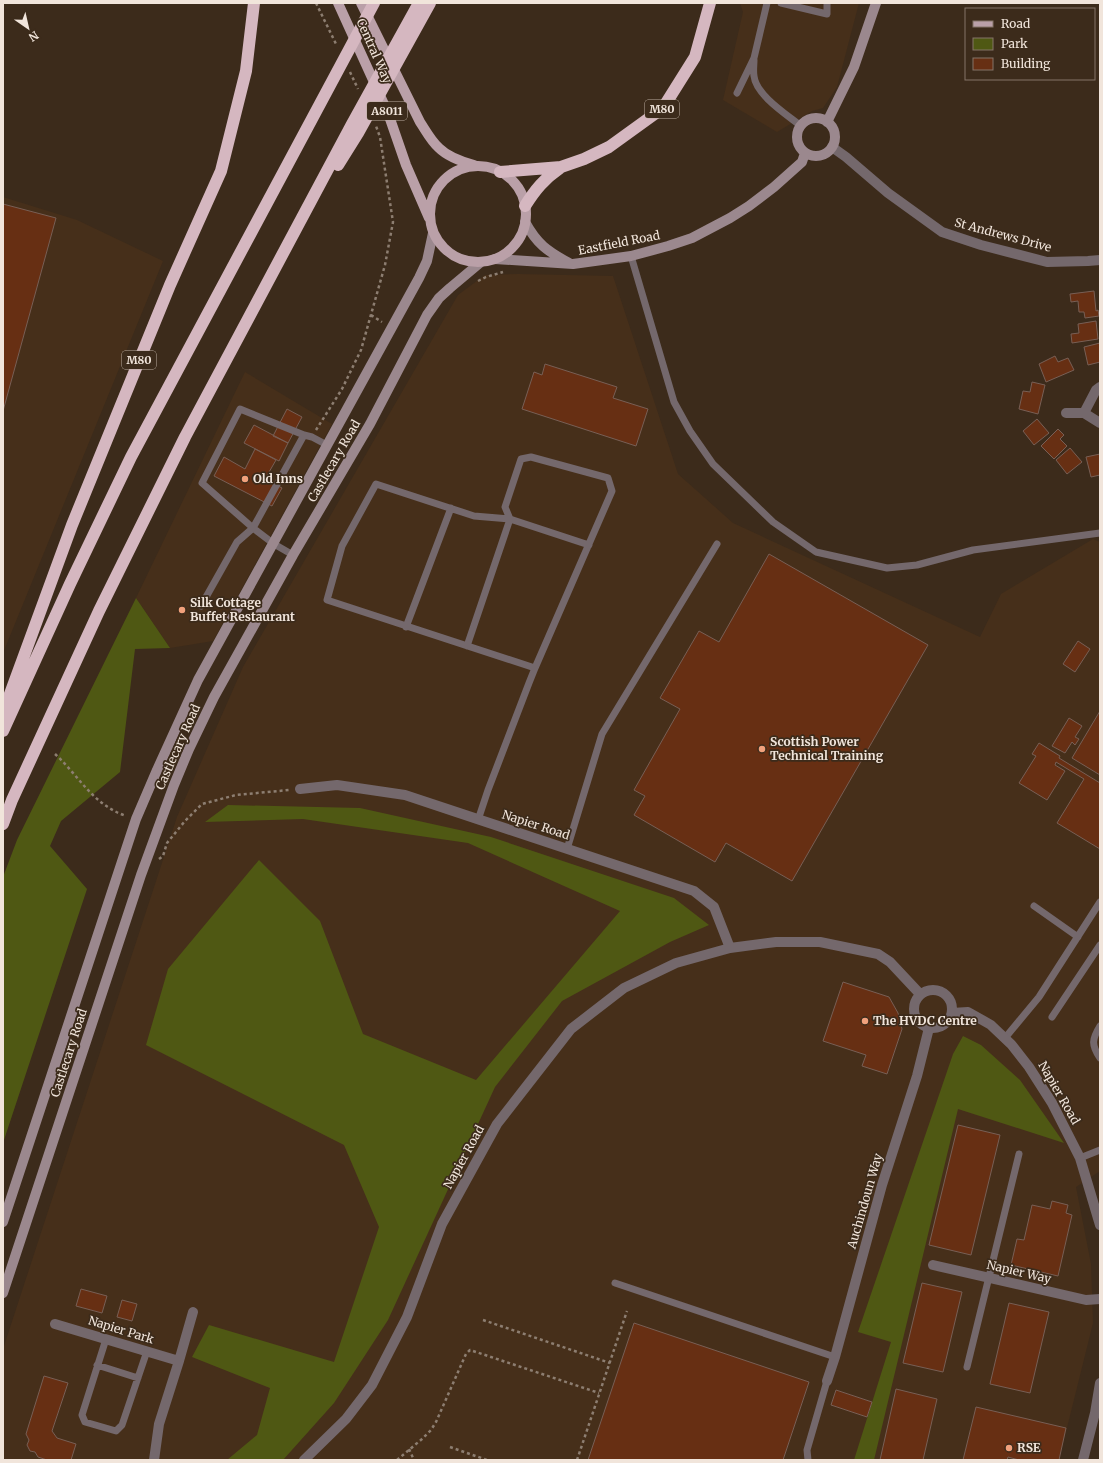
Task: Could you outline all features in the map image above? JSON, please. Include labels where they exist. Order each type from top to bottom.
[{"type":"highway","name":"M80","points":[[3,713],[75,518],[170,284],[221,171],[246,71],[254,3]]},
{"type":"highway","points":[[3,731],[70,584],[131,457],[374,3]]},
{"type":"highway","points":[[355,129],[419,3]]},
{"type":"highway","points":[[3,824],[12,800],[99,611],[185,437],[278,260],[430,3]]},
{"type":"highway","name":"M80","points":[[500,172],[561,167],[584,159],[609,148],[663,108],[695,57],[710,3]]},
{"type":"highway","name":"M80","points":[[525,206],[537,188],[547,177],[561,167]]},
{"type":"main road","name":"Central Way","points":[[338,3],[388,113],[406,165],[430,222]]},
{"type":"main road","name":"Central Way","points":[[361,3],[420,122],[431,139],[439,149],[462,162],[481,167]]},
{"type":"main road","points":[[828,122],[854,66],[876,3]]},
{"type":"main road","points":[[816,118],[828,122],[834,131],[834,142],[832,148],[822,155],[811,155],[806,153],[798,143],[797,137],[800,126],[810,119],[816,118]]},
{"type":"main road","name":"Eastfield Road","points":[[495,259],[573,264],[631,256],[692,238],[730,218],[774,187],[802,162],[806,153]]},
{"type":"main road","name":"A8011","points":[[481,167],[500,172],[512,181],[520,192],[525,206],[525,222],[521,234],[516,242],[507,252],[495,259],[480,262],[464,260],[450,253],[438,242],[433,233],[430,222],[430,211],[433,197],[440,184],[451,174],[465,168],[481,167]]},
{"type":"main road","name":"Eastfield Road","points":[[525,222],[539,244],[573,264]]},
{"type":"main road","name":"Castlecary Road","points":[[3,1222],[136,819],[157,770],[198,680],[410,296],[427,261],[433,233]]},
{"type":"main road","name":"Castlecary Road","points":[[3,1293],[141,876],[174,785],[214,697],[293,556],[370,424],[427,315],[439,298],[480,262]]},
{"type":"street","name":"St Andrews Drive","points":[[832,148],[846,157],[888,193],[942,232],[981,245],[1047,262],[1088,262],[1100,260]]},
{"type":"street","points":[[1084,413],[1096,390],[1100,386]]},
{"type":"street","points":[[1066,413],[1084,413],[1100,423]]},
{"type":"street","name":"Napier Road","points":[[300,789],[337,786],[405,795],[694,891],[714,907],[730,948]]},
{"type":"street","name":"Napier Road","points":[[304,1460],[346,1419],[372,1385],[407,1317],[442,1224],[497,1124],[570,1029],[624,988],[676,963],[730,948],[776,942],[820,942],[878,954],[890,962],[920,994]]},
{"type":"street","points":[[931,990],[938,990],[943,992],[951,1001],[952,1013],[946,1024],[935,1028],[929,1028],[919,1022],[914,1011],[914,1005],[920,994],[931,990]]},
{"type":"street","name":"Napier Road","points":[[952,1013],[968,1012],[991,1025],[1005,1038],[1029,1067],[1052,1103],[1080,1158],[1100,1225]]},
{"type":"street","name":"Auchindoun Way","points":[[827,1381],[835,1357],[882,1185],[917,1076],[929,1028]]},
{"type":"street","name":"Napier Way","points":[[933,1265],[1086,1300],[1100,1299]]},
{"type":"street","points":[[154,1460],[159,1424],[194,1312]]},
{"type":"street","name":"Napier Park","points":[[55,1324],[179,1361]]},
{"type":"street","points":[[1083,1460],[1095,1413],[1100,1383]]},
{"type":"street","points":[[156,1442],[161,1460]]},
{"type":"lane","points":[[766,3],[754,58],[754,77],[758,86],[766,97],[800,126]]},
{"type":"lane","points":[[781,3],[827,14],[827,3]]},
{"type":"lane","points":[[737,93],[754,58]]},
{"type":"lane","points":[[631,256],[674,402],[690,431],[713,464],[772,522],[816,552],[887,568],[916,565],[973,550],[1100,533]]},
{"type":"lane","points":[[293,556],[253,528],[202,483],[240,409],[312,437],[328,445]]},
{"type":"lane","points":[[201,606],[237,542],[253,528],[304,435]]},
{"type":"lane","points":[[467,646],[510,519],[505,508],[521,459],[530,457],[608,478],[612,491],[535,668],[478,820]]},
{"type":"lane","points":[[535,668],[327,600],[342,546],[376,484],[474,516],[510,519],[589,546]]},
{"type":"lane","points":[[406,627],[450,508]]},
{"type":"lane","points":[[567,849],[602,734],[717,544]]},
{"type":"lane","points":[[1005,1038],[1039,997],[1100,902]]},
{"type":"lane","points":[[1034,906],[1078,937]]},
{"type":"lane","points":[[1052,1017],[1100,945]]},
{"type":"lane","points":[[1100,1026],[1093,1039],[1094,1046],[1100,1058]]},
{"type":"lane","points":[[1080,1158],[1100,1150]]},
{"type":"lane","points":[[967,1367],[1019,1154]]},
{"type":"lane","points":[[615,1283],[835,1357]]},
{"type":"lane","points":[[106,1339],[82,1415],[85,1422],[116,1431],[122,1425],[147,1351]]},
{"type":"lane","points":[[98,1364],[138,1378]]},
{"type":"lane","points":[[808,1460],[807,1450],[827,1381]]},
{"type":"path","points":[[316,3],[340,51]]},
{"type":"path","points":[[346,65],[360,94]]},
{"type":"path","points":[[312,437],[342,389],[361,350],[385,265],[393,222],[380,137],[374,122]]},
{"type":"path","points":[[474,283],[486,277],[509,270]]},
{"type":"path","points":[[371,315],[392,327]]},
{"type":"path","points":[[55,754],[65,763],[95,798],[114,812],[136,819]]},
{"type":"path","points":[[157,861],[162,856],[167,843],[185,821],[202,804],[236,795],[300,789]]},
{"type":"path","points":[[577,1460],[627,1312]]},
{"type":"path","points":[[482,1320],[610,1363]]},
{"type":"path","points":[[396,1460],[431,1430],[466,1354],[470,1350],[599,1393]]},
{"type":"path","points":[[450,1447],[487,1460]]},
{"type":"path","points":[[409,1449],[414,1460]]},
{"type":"shaded area","points":[[740,3],[859,3],[837,87],[823,108],[812,111],[777,132],[723,100],[743,12]]},
{"type":"shaded area","points":[[3,197],[77,220],[163,261],[3,653]]},
{"type":"shaded area","points":[[518,274],[613,276],[678,474],[733,523],[980,637],[1001,594],[1093,539],[1100,542],[1100,1171],[1076,1187],[1091,1264],[1093,1323],[1059,1460],[3,1460],[3,1349],[177,817],[243,667],[458,295],[485,275]]},
{"type":"shaded area","points":[[245,372],[332,424],[213,641],[170,648],[136,598]]},
{"type":"green space","points":[[136,598],[170,648],[135,649],[120,772],[61,821],[50,846],[87,889],[3,1143],[3,877],[17,840]]},
{"type":"green space","points":[[228,805],[360,808],[491,837],[674,898],[709,925],[670,942],[562,1001],[495,1087],[388,1320],[334,1403],[283,1460],[227,1460],[257,1435],[270,1388],[192,1357],[209,1325],[334,1362],[379,1227],[344,1145],[146,1045],[168,969],[259,860],[320,921],[363,1034],[476,1080],[620,911],[468,843],[303,819],[205,822]]},
{"type":"green space","points":[[963,1036],[981,1045],[1020,1080],[1064,1143],[958,1109],[874,1460],[854,1460],[891,1342],[858,1332],[953,1054]]},
{"type":"building","points":[[3,204],[56,218],[3,411]]},
{"type":"building","points":[[1094,291],[1096,311],[1098,310],[1099,316],[1085,318],[1084,312],[1079,312],[1078,301],[1071,302],[1070,294]]},
{"type":"building","points":[[1096,321],[1098,339],[1072,343],[1071,334],[1079,333],[1078,324]]},
{"type":"building","points":[[1100,343],[1100,362],[1088,365],[1084,347]]},
{"type":"building","points":[[1055,356],[1058,362],[1068,358],[1074,370],[1046,382],[1039,364]]},
{"type":"building","points":[[545,364],[617,387],[613,398],[648,409],[636,446],[522,409],[534,372],[542,375]]},
{"type":"building","points":[[1032,382],[1045,385],[1038,414],[1019,409],[1023,391],[1030,392]]},
{"type":"building","points":[[287,409],[302,417],[288,443],[273,436]]},
{"type":"building","points":[[1037,419],[1049,433],[1034,445],[1023,431]]},
{"type":"building","points":[[254,425],[288,443],[279,461],[244,443]]},
{"type":"building","points":[[1058,429],[1064,435],[1060,439],[1067,446],[1054,459],[1041,446]]},
{"type":"building","points":[[1070,448],[1082,462],[1067,474],[1056,460]]},
{"type":"building","points":[[255,449],[276,460],[265,479],[282,488],[272,506],[214,476],[224,457],[245,469]]},
{"type":"building","points":[[1100,454],[1100,475],[1091,477],[1086,457]]},
{"type":"building","name":"Scottish Power Technical Training","points":[[769,554],[928,645],[792,881],[726,843],[715,862],[634,815],[645,796],[634,790],[680,709],[660,698],[699,631],[719,642]]},
{"type":"building","points":[[1078,641],[1090,649],[1075,672],[1063,664]]},
{"type":"building","points":[[1100,711],[1100,775],[1072,758]]},
{"type":"building","points":[[1069,718],[1082,726],[1075,737],[1079,739],[1075,745],[1072,742],[1065,753],[1052,746]]},
{"type":"building","points":[[1039,743],[1060,756],[1059,758],[1100,783],[1100,849],[1057,823],[1084,779],[1056,762],[1055,765],[1065,771],[1047,800],[1019,783],[1036,756],[1032,754]]},
{"type":"building","name":"The HVDC Centre","points":[[843,982],[889,997],[898,1013],[902,1029],[887,1074],[862,1066],[866,1055],[823,1041]]},
{"type":"building","points":[[958,1125],[1000,1135],[971,1255],[929,1245]]},
{"type":"building","points":[[1052,1201],[1068,1205],[1066,1213],[1072,1215],[1058,1276],[1011,1265],[1017,1239],[1024,1240],[1032,1205],[1050,1209]]},
{"type":"building","points":[[922,1283],[962,1292],[943,1372],[903,1363]]},
{"type":"building","points":[[81,1289],[107,1296],[102,1313],[76,1306]]},
{"type":"building","points":[[122,1300],[137,1304],[132,1321],[117,1317]]},
{"type":"building","points":[[1009,1303],[1049,1312],[1030,1393],[990,1384]]},
{"type":"building","points":[[634,1323],[809,1382],[783,1460],[588,1460]]},
{"type":"building","points":[[44,1376],[68,1383],[52,1431],[57,1438],[76,1444],[71,1460],[47,1460],[38,1457],[35,1452],[30,1451],[27,1445],[29,1440],[26,1434]]},
{"type":"building","points":[[896,1389],[937,1399],[923,1460],[880,1460]]},
{"type":"building","points":[[836,1390],[872,1402],[867,1417],[831,1405]]},
{"type":"building","points":[[976,1407],[1066,1428],[1059,1460],[1019,1460],[1008,1457],[1007,1460],[963,1460]]},
{"type":"place","name":"Old Inns","points":[[245,479]]},
{"type":"place","name":"Silk Cottage Buffet Restaurant","points":[[182,610]]},
{"type":"place","name":"Scottish Power Technical Training","points":[[762,749]]},
{"type":"place","name":"The HVDC Centre","points":[[865,1021]]},
{"type":"place","name":"RSE","points":[[1009,1448]]}]
